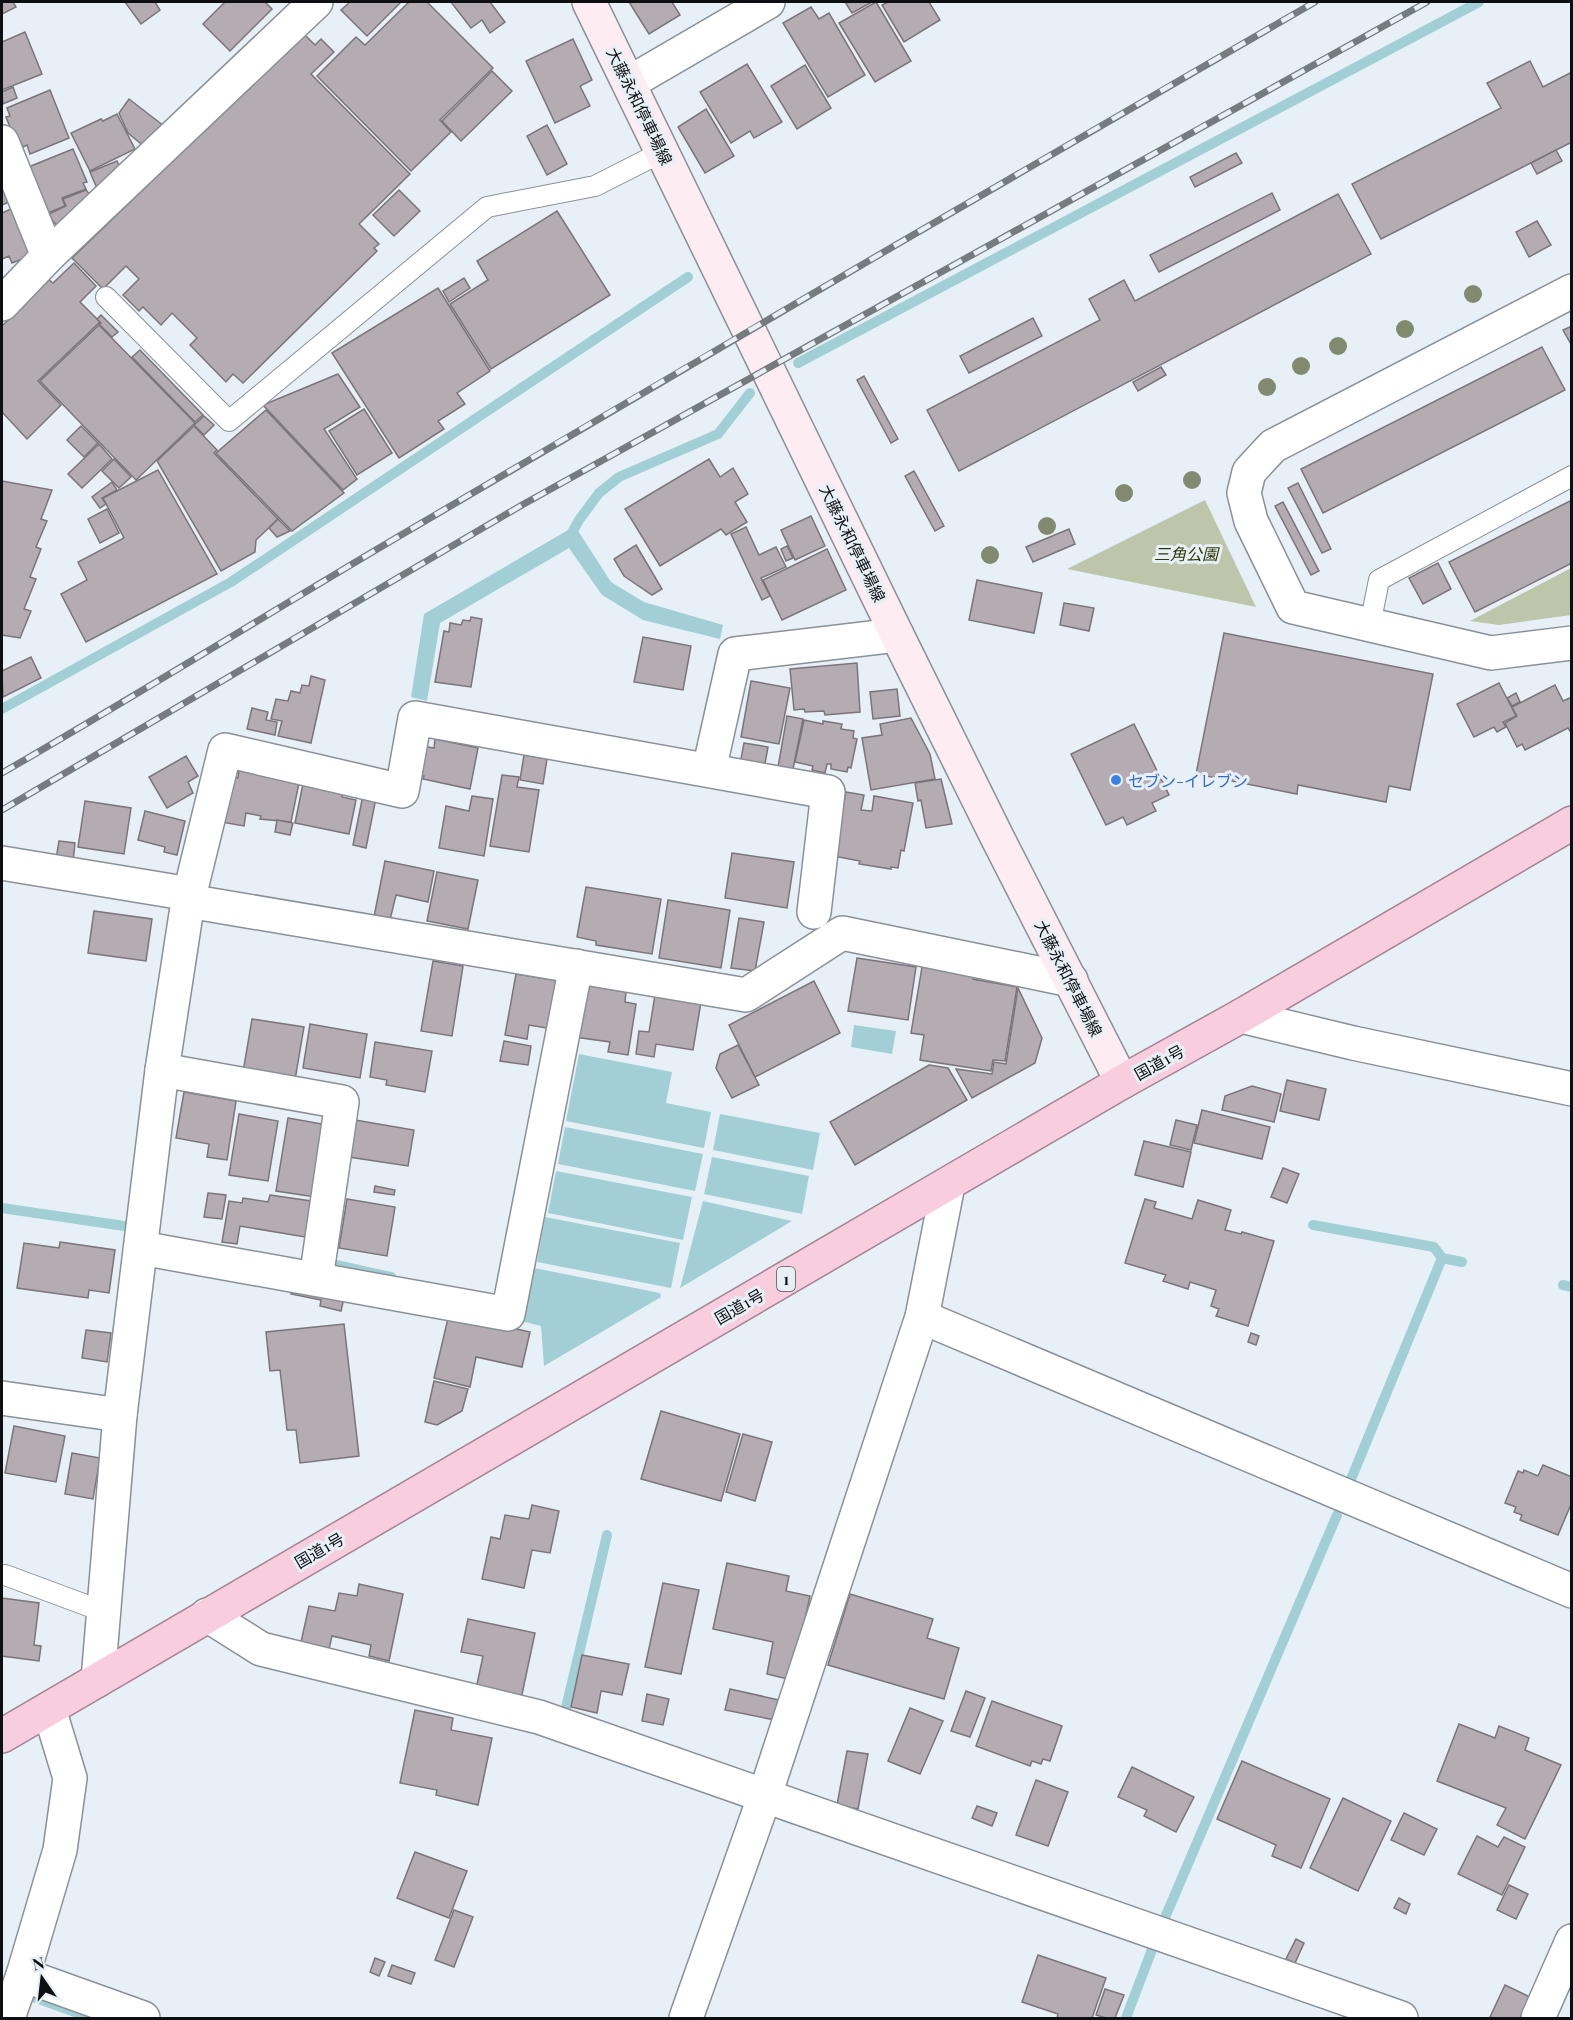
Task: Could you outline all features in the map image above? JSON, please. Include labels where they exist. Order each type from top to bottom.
[{"type":"highway","name":"国道1号","points":[[2,1736],[1122,1082],[1241,1016],[1572,824]]},
{"type":"main road","name":"大藤永和停車場線","points":[[589,2],[897,635],[1122,1082]]},
{"type":"street","points":[[629,83],[768,2]]},
{"type":"street","points":[[2,304],[48,256],[307,4]]},
{"type":"street","points":[[2,142],[48,256]]},
{"type":"street","points":[[1572,291],[1273,446],[1249,472],[1244,493],[1251,521],[1293,607],[1491,653],[1572,644]]},
{"type":"street","points":[[709,770],[735,654],[897,635]]},
{"type":"street","points":[[98,1680],[120,1415],[162,1070],[189,897],[225,750],[402,791],[415,718],[828,792],[814,912]]},
{"type":"street","points":[[2,863],[746,995],[842,933],[1071,980]]},
{"type":"street","points":[[141,1248],[508,1314],[576,966]]},
{"type":"street","points":[[1241,1016],[1353,1043],[1572,1089]]},
{"type":"street","points":[[162,1070],[342,1102],[316,1279]]},
{"type":"street","points":[[686,2019],[765,1795],[922,1317],[948,1185]]},
{"type":"street","points":[[922,1317],[1572,1591]]},
{"type":"street","points":[[2,1398],[120,1415]]},
{"type":"street","points":[[207,1615],[261,1649],[538,1717],[1401,2019]]},
{"type":"street","points":[[8,2019],[60,1850],[70,1778],[49,1709]]},
{"type":"street","points":[[1538,2019],[1572,1941]]},
{"type":"street","points":[[23,1975],[143,2019]]},
{"type":"lane","points":[[106,297],[229,421],[487,207],[595,186],[662,152]]},
{"type":"lane","points":[[1370,624],[1379,580],[1572,476]]},
{"type":"lane","points":[[5,1575],[102,1611]]},
{"type":"green space","name":"三角公園","points":[[1205,500],[1256,607],[1067,569]]},
{"type":"green space","points":[[1571,568],[1571,615],[1499,625],[1470,621]]},
{"type":"water","points":[[575,526],[611,582],[644,602],[723,625],[720,639],[643,620],[602,595],[569,548],[440,623],[427,701],[411,697],[424,614]]},
{"type":"water","points":[[854,1025],[896,1031],[892,1054],[851,1047]]},
{"type":"water","points":[[579,1054],[672,1072],[666,1103],[711,1112],[704,1148],[566,1121]]},
{"type":"water","points":[[720,1114],[820,1133],[813,1170],[713,1150]]},
{"type":"water","points":[[565,1127],[703,1154],[695,1191],[558,1164]]},
{"type":"water","points":[[712,1157],[809,1176],[802,1214],[704,1194]]},
{"type":"water","points":[[556,1171],[692,1197],[683,1240],[548,1213]]},
{"type":"water","points":[[703,1201],[792,1221],[680,1288]]},
{"type":"water","points":[[545,1217],[680,1243],[671,1288],[537,1262]]},
{"type":"water","points":[[534,1268],[660,1293],[661,1297],[544,1366],[541,1326],[521,1321]]},
{"type":"building","points":[[2,2],[13,2],[16,7],[2,14]]},
{"type":"building","points":[[125,2],[155,2],[160,10],[141,24]]},
{"type":"building","points":[[225,2],[265,2],[272,9],[230,51],[203,24]]},
{"type":"building","points":[[350,2],[401,2],[367,36],[341,10]]},
{"type":"building","points":[[409,2],[427,2],[493,68],[440,120],[451,132],[411,171],[317,76],[356,37],[365,45]]},
{"type":"building","points":[[451,2],[490,2],[505,22],[490,33],[482,20],[471,28]]},
{"type":"building","points":[[629,2],[672,2],[680,15],[649,34]]},
{"type":"building","points":[[845,2],[872,2],[852,13]]},
{"type":"building","points":[[876,2],[911,61],[875,82],[839,23]]},
{"type":"building","points":[[888,2],[929,2],[940,20],[904,42],[882,5]]},
{"type":"building","points":[[811,7],[819,19],[829,13],[865,75],[828,97],[783,23]]},
{"type":"building","points":[[25,32],[42,74],[2,90],[2,42]]},
{"type":"building","points":[[304,34],[315,45],[321,39],[334,52],[311,74],[410,174],[359,224],[379,244],[374,248],[377,251],[243,383],[233,374],[226,382],[190,345],[197,338],[172,313],[161,325],[143,307],[139,311],[123,295],[139,279],[126,266],[103,289],[72,258]]},
{"type":"building","points":[[573,39],[592,80],[580,86],[590,106],[555,123],[526,61]]},
{"type":"building","points":[[1530,61],[1543,87],[1572,72],[1572,142],[1381,239],[1352,184],[1501,108],[1487,83]]},
{"type":"building","points":[[747,64],[782,122],[754,138],[750,131],[731,143],[700,92]]},
{"type":"building","points":[[805,65],[831,108],[797,129],[771,86]]},
{"type":"building","points":[[492,71],[512,91],[461,141],[442,121]]},
{"type":"building","points":[[13,87],[17,98],[3,104],[2,92]]},
{"type":"building","points":[[50,90],[69,138],[30,154],[27,145],[23,147],[20,141],[16,142],[6,117],[10,116],[7,108]]},
{"type":"building","points":[[129,99],[164,126],[146,148],[128,133],[119,113]]},
{"type":"building","points":[[706,109],[734,156],[705,173],[678,127]]},
{"type":"building","points":[[117,114],[135,149],[90,171],[71,133]]},
{"type":"building","points":[[547,125],[567,164],[547,175],[527,136]]},
{"type":"building","points":[[73,149],[87,182],[83,183],[86,189],[62,198],[65,206],[48,213],[26,168]]},
{"type":"building","points":[[1556,150],[1562,161],[1537,174],[1531,163]]},
{"type":"building","points":[[1236,153],[1242,163],[1195,187],[1190,177]]},
{"type":"building","points":[[117,161],[122,172],[99,193],[90,172]]},
{"type":"building","points":[[2,178],[11,201],[2,205]]},
{"type":"building","points":[[86,190],[94,199],[61,230],[49,214],[66,206],[63,199]]},
{"type":"building","points":[[399,190],[420,211],[394,236],[373,215]]},
{"type":"building","points":[[1272,193],[1280,210],[1159,272],[1150,255]]},
{"type":"building","points":[[1338,194],[1371,254],[959,471],[927,410],[1100,320],[1089,299],[1124,280],[1135,301]]},
{"type":"building","points":[[11,209],[30,256],[12,263],[9,256],[2,259],[2,213]]},
{"type":"building","points":[[557,211],[610,295],[491,369],[450,304],[488,280],[477,261]]},
{"type":"building","points":[[1537,221],[1551,245],[1529,257],[1516,232]]},
{"type":"building","points":[[74,263],[96,286],[80,302],[100,322],[38,381],[61,405],[27,439],[2,412],[2,326],[49,280],[53,283]]},
{"type":"building","points":[[464,278],[470,288],[449,302],[443,291]]},
{"type":"building","points":[[438,288],[490,371],[457,393],[465,404],[438,421],[444,429],[399,458],[332,353]]},
{"type":"building","points":[[101,315],[118,332],[112,337],[99,324],[101,323],[97,319]]},
{"type":"building","points":[[1033,318],[1042,336],[969,373],[960,356]]},
{"type":"building","points":[[99,325],[195,423],[136,480],[40,381]]},
{"type":"building","points":[[1572,326],[1572,346],[1563,330]]},
{"type":"building","points":[[1542,347],[1565,390],[1323,513],[1301,469]]},
{"type":"building","points":[[140,350],[203,415],[195,422],[132,357]]},
{"type":"building","points":[[1161,367],[1166,375],[1138,391],[1133,382]]},
{"type":"building","points":[[338,374],[360,407],[324,429],[357,479],[343,490],[263,405]]},
{"type":"building","points":[[864,376],[898,439],[891,443],[857,380]]},
{"type":"building","points":[[364,409],[392,453],[357,475],[329,431]]},
{"type":"building","points":[[266,410],[344,493],[292,531],[216,453]]},
{"type":"building","points":[[204,416],[214,425],[204,435],[194,425]]},
{"type":"building","points":[[81,426],[98,443],[84,457],[67,440]]},
{"type":"building","points":[[194,426],[217,450],[214,453],[278,519],[256,540],[255,552],[221,571],[157,461]]},
{"type":"building","points":[[99,444],[112,459],[82,488],[68,474]]},
{"type":"building","points":[[114,459],[131,477],[119,488],[102,471]]},
{"type":"building","points":[[709,459],[720,477],[733,468],[748,494],[735,502],[747,522],[726,535],[721,529],[660,566],[625,509]]},
{"type":"building","points":[[158,470],[217,574],[86,642],[61,594],[87,580],[78,562],[124,538],[103,498]]},
{"type":"building","points":[[914,471],[944,526],[935,531],[905,476]]},
{"type":"building","points":[[2,481],[52,490],[41,519],[47,521],[36,547],[41,549],[30,577],[36,579],[24,609],[31,611],[20,638],[2,635]]},
{"type":"building","points":[[112,482],[117,490],[102,498],[106,504],[100,508],[92,497]]},
{"type":"building","points":[[1298,483],[1331,549],[1322,553],[1288,488]]},
{"type":"building","points":[[1572,500],[1572,563],[1475,612],[1449,562]]},
{"type":"building","points":[[1283,502],[1319,571],[1311,575],[1275,506]]},
{"type":"building","points":[[107,509],[119,533],[100,543],[88,519]]},
{"type":"building","points":[[811,516],[825,546],[795,560],[781,530]]},
{"type":"building","points":[[278,519],[290,531],[277,537],[269,528]]},
{"type":"building","points":[[746,527],[759,555],[776,547],[786,567],[761,578],[770,596],[762,600],[731,534]]},
{"type":"building","points":[[1069,529],[1075,544],[1033,562],[1026,547]]},
{"type":"building","points":[[636,545],[662,589],[652,595],[624,576],[614,559]]},
{"type":"building","points":[[787,546],[793,558],[786,561],[781,549]]},
{"type":"building","points":[[827,549],[846,590],[782,620],[763,580]]},
{"type":"building","points":[[1438,563],[1451,589],[1423,604],[1409,578]]},
{"type":"building","points":[[977,580],[1042,593],[1034,633],[969,620]]},
{"type":"building","points":[[1064,603],[1094,608],[1089,631],[1060,625]]},
{"type":"building","points":[[471,617],[482,619],[471,687],[435,682],[444,631],[449,632],[450,623],[461,625],[463,620],[470,621]]},
{"type":"building","points":[[1224,633],[1433,674],[1410,790],[1389,786],[1386,802],[1298,785],[1297,794],[1196,774]]},
{"type":"building","points":[[643,637],[691,646],[683,690],[634,682]]},
{"type":"building","points":[[31,657],[41,678],[3,697],[2,671]]},
{"type":"building","points":[[857,663],[860,712],[825,715],[824,711],[794,710],[790,669]]},
{"type":"building","points":[[311,676],[325,680],[311,743],[278,736],[282,721],[271,719],[276,699],[288,701],[291,691],[300,693],[302,685],[309,686]]},
{"type":"building","points":[[751,681],[790,688],[779,744],[741,737]]},
{"type":"building","points":[[1499,683],[1516,716],[1503,722],[1506,727],[1497,732],[1494,727],[1474,737],[1457,704]]},
{"type":"building","points":[[1555,685],[1563,701],[1572,697],[1572,734],[1568,728],[1525,750],[1522,744],[1517,747],[1505,723],[1517,716],[1512,707]]},
{"type":"building","points":[[897,689],[900,716],[873,719],[870,692]]},
{"type":"building","points":[[1516,693],[1520,702],[1512,706],[1507,698]]},
{"type":"building","points":[[252,708],[268,712],[266,720],[277,722],[275,735],[247,729]]},
{"type":"building","points":[[787,716],[803,719],[793,769],[778,767]]},
{"type":"building","points":[[911,718],[930,754],[935,779],[871,790],[862,738],[882,735],[880,724]]},
{"type":"building","points":[[804,720],[823,724],[823,721],[842,724],[841,729],[854,731],[853,738],[857,739],[851,768],[848,767],[847,772],[831,769],[831,764],[827,764],[825,773],[812,770],[813,766],[795,762]]},
{"type":"building","points":[[1134,724],[1169,795],[1152,803],[1156,811],[1127,825],[1123,817],[1106,825],[1071,754]]},
{"type":"building","points":[[435,739],[478,748],[470,789],[423,779],[424,776],[418,775],[423,746],[434,748]]},
{"type":"building","points":[[744,743],[768,747],[764,769],[740,764]]},
{"type":"building","points":[[524,755],[547,759],[543,784],[520,780]]},
{"type":"building","points":[[186,756],[198,776],[188,782],[193,793],[167,808],[149,777]]},
{"type":"building","points":[[239,770],[299,783],[291,822],[260,819],[261,816],[246,813],[244,826],[221,822],[231,777],[238,778]]},
{"type":"building","points":[[502,775],[519,777],[517,787],[539,790],[529,852],[490,846]]},
{"type":"building","points":[[941,779],[952,824],[926,828],[915,783]]},
{"type":"building","points":[[303,784],[343,792],[342,797],[356,800],[349,834],[295,823]]},
{"type":"building","points":[[846,792],[864,795],[861,810],[872,811],[874,796],[913,803],[904,851],[901,850],[898,868],[859,864],[860,861],[833,856]]},
{"type":"building","points":[[363,795],[376,798],[366,848],[353,845]]},
{"type":"building","points":[[472,796],[493,799],[484,856],[439,848],[446,806],[469,811]]},
{"type":"building","points":[[85,801],[131,808],[124,854],[78,847]]},
{"type":"building","points":[[145,811],[185,821],[177,855],[164,852],[165,847],[138,840]]},
{"type":"building","points":[[277,820],[293,823],[290,835],[275,832]]},
{"type":"building","points":[[59,841],[75,843],[73,862],[56,859]]},
{"type":"building","points":[[732,853],[794,862],[787,908],[725,898]]},
{"type":"building","points":[[385,861],[434,871],[428,902],[396,895],[390,920],[374,917]]},
{"type":"building","points":[[437,872],[478,880],[468,929],[427,921]]},
{"type":"building","points":[[586,887],[661,899],[652,954],[596,945],[596,941],[577,937]]},
{"type":"building","points":[[668,900],[730,910],[721,968],[659,958]]},
{"type":"building","points":[[94,911],[152,919],[146,961],[88,953]]},
{"type":"building","points":[[739,918],[764,922],[755,971],[731,968]]},
{"type":"building","points":[[857,958],[916,967],[908,1020],[848,1011]]},
{"type":"building","points":[[433,961],[463,966],[452,1036],[421,1031]]},
{"type":"building","points":[[922,967],[1017,987],[1005,1061],[993,1060],[991,1071],[920,1060],[924,1035],[911,1033]]},
{"type":"building","points":[[516,974],[560,981],[552,1029],[529,1025],[527,1039],[505,1035]]},
{"type":"building","points":[[814,981],[840,1033],[755,1077],[729,1025]]},
{"type":"building","points":[[584,985],[626,992],[625,1002],[636,1004],[628,1055],[608,1052],[610,1042],[575,1037]]},
{"type":"building","points":[[1018,988],[1042,1038],[1035,1063],[972,1098],[956,1069],[992,1074],[994,1062],[1006,1064]]},
{"type":"building","points":[[655,995],[701,1002],[693,1050],[656,1044],[654,1057],[636,1054],[639,1031],[649,1032]]},
{"type":"building","points":[[252,1019],[304,1027],[295,1080],[243,1072]]},
{"type":"building","points":[[310,1024],[367,1034],[360,1078],[303,1068]]},
{"type":"building","points":[[504,1041],[531,1046],[528,1065],[500,1061]]},
{"type":"building","points":[[375,1042],[432,1051],[425,1092],[386,1085],[387,1080],[370,1077]]},
{"type":"building","points":[[738,1045],[759,1085],[732,1098],[716,1068],[720,1054]]},
{"type":"building","points":[[929,1065],[948,1068],[967,1100],[855,1165],[830,1122]]},
{"type":"building","points":[[1287,1080],[1326,1089],[1319,1120],[1280,1111]]},
{"type":"building","points":[[1252,1086],[1281,1094],[1274,1122],[1222,1110],[1225,1096]]},
{"type":"building","points":[[184,1092],[236,1101],[227,1160],[207,1157],[209,1144],[176,1138]]},
{"type":"building","points":[[1202,1110],[1270,1127],[1262,1159],[1194,1143]]},
{"type":"building","points":[[239,1114],[278,1121],[268,1181],[229,1175]]},
{"type":"building","points":[[288,1118],[328,1125],[315,1197],[276,1191]]},
{"type":"building","points":[[355,1120],[414,1130],[408,1166],[349,1157]]},
{"type":"building","points":[[1176,1120],[1197,1125],[1191,1150],[1170,1145]]},
{"type":"building","points":[[1144,1141],[1191,1152],[1183,1187],[1135,1175]]},
{"type":"building","points":[[1283,1168],[1299,1174],[1287,1203],[1271,1197]]},
{"type":"building","points":[[375,1186],[395,1190],[394,1195],[374,1192]]},
{"type":"building","points":[[208,1193],[226,1195],[222,1219],[204,1217]]},
{"type":"building","points":[[270,1195],[311,1201],[305,1237],[240,1226],[237,1244],[222,1242],[229,1201],[242,1203],[243,1198],[268,1202]]},
{"type":"building","points":[[347,1199],[395,1207],[387,1256],[339,1248]]},
{"type":"building","points":[[1145,1199],[1156,1202],[1154,1208],[1192,1219],[1198,1200],[1231,1210],[1225,1230],[1274,1241],[1248,1326],[1216,1316],[1219,1309],[1211,1306],[1216,1290],[1190,1282],[1188,1289],[1163,1281],[1166,1275],[1125,1263]]},
{"type":"building","points":[[60,1242],[115,1250],[109,1293],[89,1290],[88,1298],[17,1288],[24,1243],[59,1248]]},
{"type":"building","points":[[293,1287],[344,1298],[341,1311],[320,1306],[321,1300],[291,1294]]},
{"type":"building","points":[[449,1314],[530,1332],[522,1367],[476,1357],[470,1387],[434,1378]]},
{"type":"building","points":[[344,1324],[359,1456],[300,1463],[296,1430],[287,1430],[280,1370],[270,1371],[266,1332]]},
{"type":"building","points":[[86,1330],[111,1333],[107,1362],[82,1358]]},
{"type":"building","points":[[1251,1333],[1259,1336],[1256,1345],[1248,1342]]},
{"type":"building","points":[[434,1381],[468,1389],[462,1411],[437,1425],[425,1422]]},
{"type":"building","points":[[661,1411],[740,1434],[721,1501],[641,1479]]},
{"type":"building","points":[[14,1426],[65,1436],[56,1482],[5,1473]]},
{"type":"building","points":[[743,1434],[772,1442],[755,1501],[726,1492]]},
{"type":"building","points":[[72,1453],[100,1458],[93,1499],[65,1494]]},
{"type":"building","points":[[1543,1465],[1572,1477],[1572,1502],[1558,1535],[1520,1520],[1522,1515],[1514,1512],[1516,1507],[1505,1503],[1518,1471],[1523,1473],[1524,1470],[1538,1476]]},
{"type":"building","points":[[532,1505],[559,1511],[550,1553],[532,1550],[524,1588],[482,1579],[491,1537],[500,1539],[505,1515],[529,1519]]},
{"type":"building","points":[[727,1563],[789,1576],[786,1591],[810,1596],[792,1680],[767,1674],[773,1642],[713,1629]]},
{"type":"building","points":[[663,1583],[699,1590],[681,1674],[645,1667]]},
{"type":"building","points":[[359,1584],[403,1594],[389,1661],[369,1656],[371,1645],[332,1636],[329,1649],[301,1642],[309,1606],[335,1611],[339,1593],[357,1596]]},
{"type":"building","points":[[850,1594],[933,1619],[927,1638],[959,1648],[944,1699],[828,1665]]},
{"type":"building","points":[[2,1598],[39,1603],[34,1645],[41,1646],[39,1661],[2,1656]]},
{"type":"building","points":[[468,1619],[535,1633],[521,1699],[476,1689],[483,1656],[461,1652]]},
{"type":"building","points":[[582,1655],[629,1664],[622,1695],[601,1691],[597,1713],[571,1707]]},
{"type":"building","points":[[730,1689],[779,1700],[775,1720],[725,1710]]},
{"type":"building","points":[[966,1691],[985,1698],[970,1737],[951,1731]]},
{"type":"building","points":[[647,1694],[669,1699],[663,1725],[642,1721]]},
{"type":"building","points":[[992,1701],[1062,1726],[1050,1761],[1043,1759],[1041,1764],[1032,1761],[1030,1766],[976,1746]]},
{"type":"building","points":[[910,1708],[943,1721],[920,1774],[888,1761]]},
{"type":"building","points":[[415,1710],[453,1718],[451,1730],[492,1738],[478,1805],[436,1795],[437,1790],[400,1783]]},
{"type":"building","points":[[1459,1724],[1495,1738],[1499,1726],[1529,1738],[1525,1750],[1561,1765],[1525,1839],[1497,1825],[1506,1808],[1437,1781]]},
{"type":"building","points":[[847,1751],[868,1754],[858,1809],[837,1805]]},
{"type":"building","points":[[1242,1761],[1330,1799],[1301,1868],[1272,1856],[1276,1845],[1217,1819]]},
{"type":"building","points":[[1132,1767],[1194,1797],[1176,1832],[1144,1816],[1147,1810],[1118,1797]]},
{"type":"building","points":[[1036,1780],[1068,1792],[1048,1846],[1016,1835]]},
{"type":"building","points":[[1343,1798],[1391,1821],[1358,1891],[1310,1868]]},
{"type":"building","points":[[977,1806],[997,1813],[992,1826],[972,1818]]},
{"type":"building","points":[[1404,1813],[1437,1829],[1424,1855],[1391,1840]]},
{"type":"building","points":[[1477,1836],[1498,1847],[1504,1837],[1525,1847],[1502,1895],[1458,1874]]},
{"type":"building","points":[[415,1852],[467,1871],[449,1918],[397,1898]]},
{"type":"building","points":[[1509,1885],[1528,1894],[1516,1919],[1497,1910]]},
{"type":"building","points":[[1399,1898],[1410,1904],[1406,1914],[1394,1908]]},
{"type":"building","points":[[454,1910],[473,1917],[454,1967],[435,1960]]},
{"type":"building","points":[[1296,1939],[1304,1943],[1295,1963],[1286,1959]]},
{"type":"building","points":[[1038,1955],[1106,1978],[1092,2018],[1057,2018],[1058,2014],[1022,2002]]},
{"type":"building","points":[[375,1958],[385,1962],[379,1976],[370,1972]]},
{"type":"building","points":[[392,1965],[415,1973],[411,1984],[388,1976]]},
{"type":"building","points":[[1505,1985],[1530,1997],[1520,2018],[1490,2017]]},
{"type":"building","points":[[1105,1989],[1124,1995],[1115,2018],[1096,2015]]},
{"type":"waterway","points":[[798,363],[1479,2]]},
{"type":"waterway","points":[[2,709],[231,582],[688,277]]},
{"type":"waterway","points":[[569,538],[599,493],[619,477],[718,434],[750,393]]},
{"type":"waterway","points":[[2,1208],[131,1227]]},
{"type":"waterway","points":[[1313,1225],[1434,1247],[1442,1258]]},
{"type":"waterway","points":[[1347,1489],[1442,1258],[1462,1262]]},
{"type":"waterway","points":[[336,1265],[391,1277]]},
{"type":"waterway","points":[[1563,1285],[1572,1287]]},
{"type":"waterway","points":[[1164,1920],[1337,1515]]},
{"type":"waterway","points":[[566,1708],[607,1535]]},
{"type":"waterway","points":[[1126,2018],[1153,1947]]},
{"type":"waterway","points":[[33,1997],[92,2018]]},
{"type":"railway","points":[[2,773],[625,403],[1315,2]]},
{"type":"railway","points":[[2,810],[522,505],[1427,2]]},
{"type":"place","name":"セブン-イレブン","points":[[1116,780]]}]
